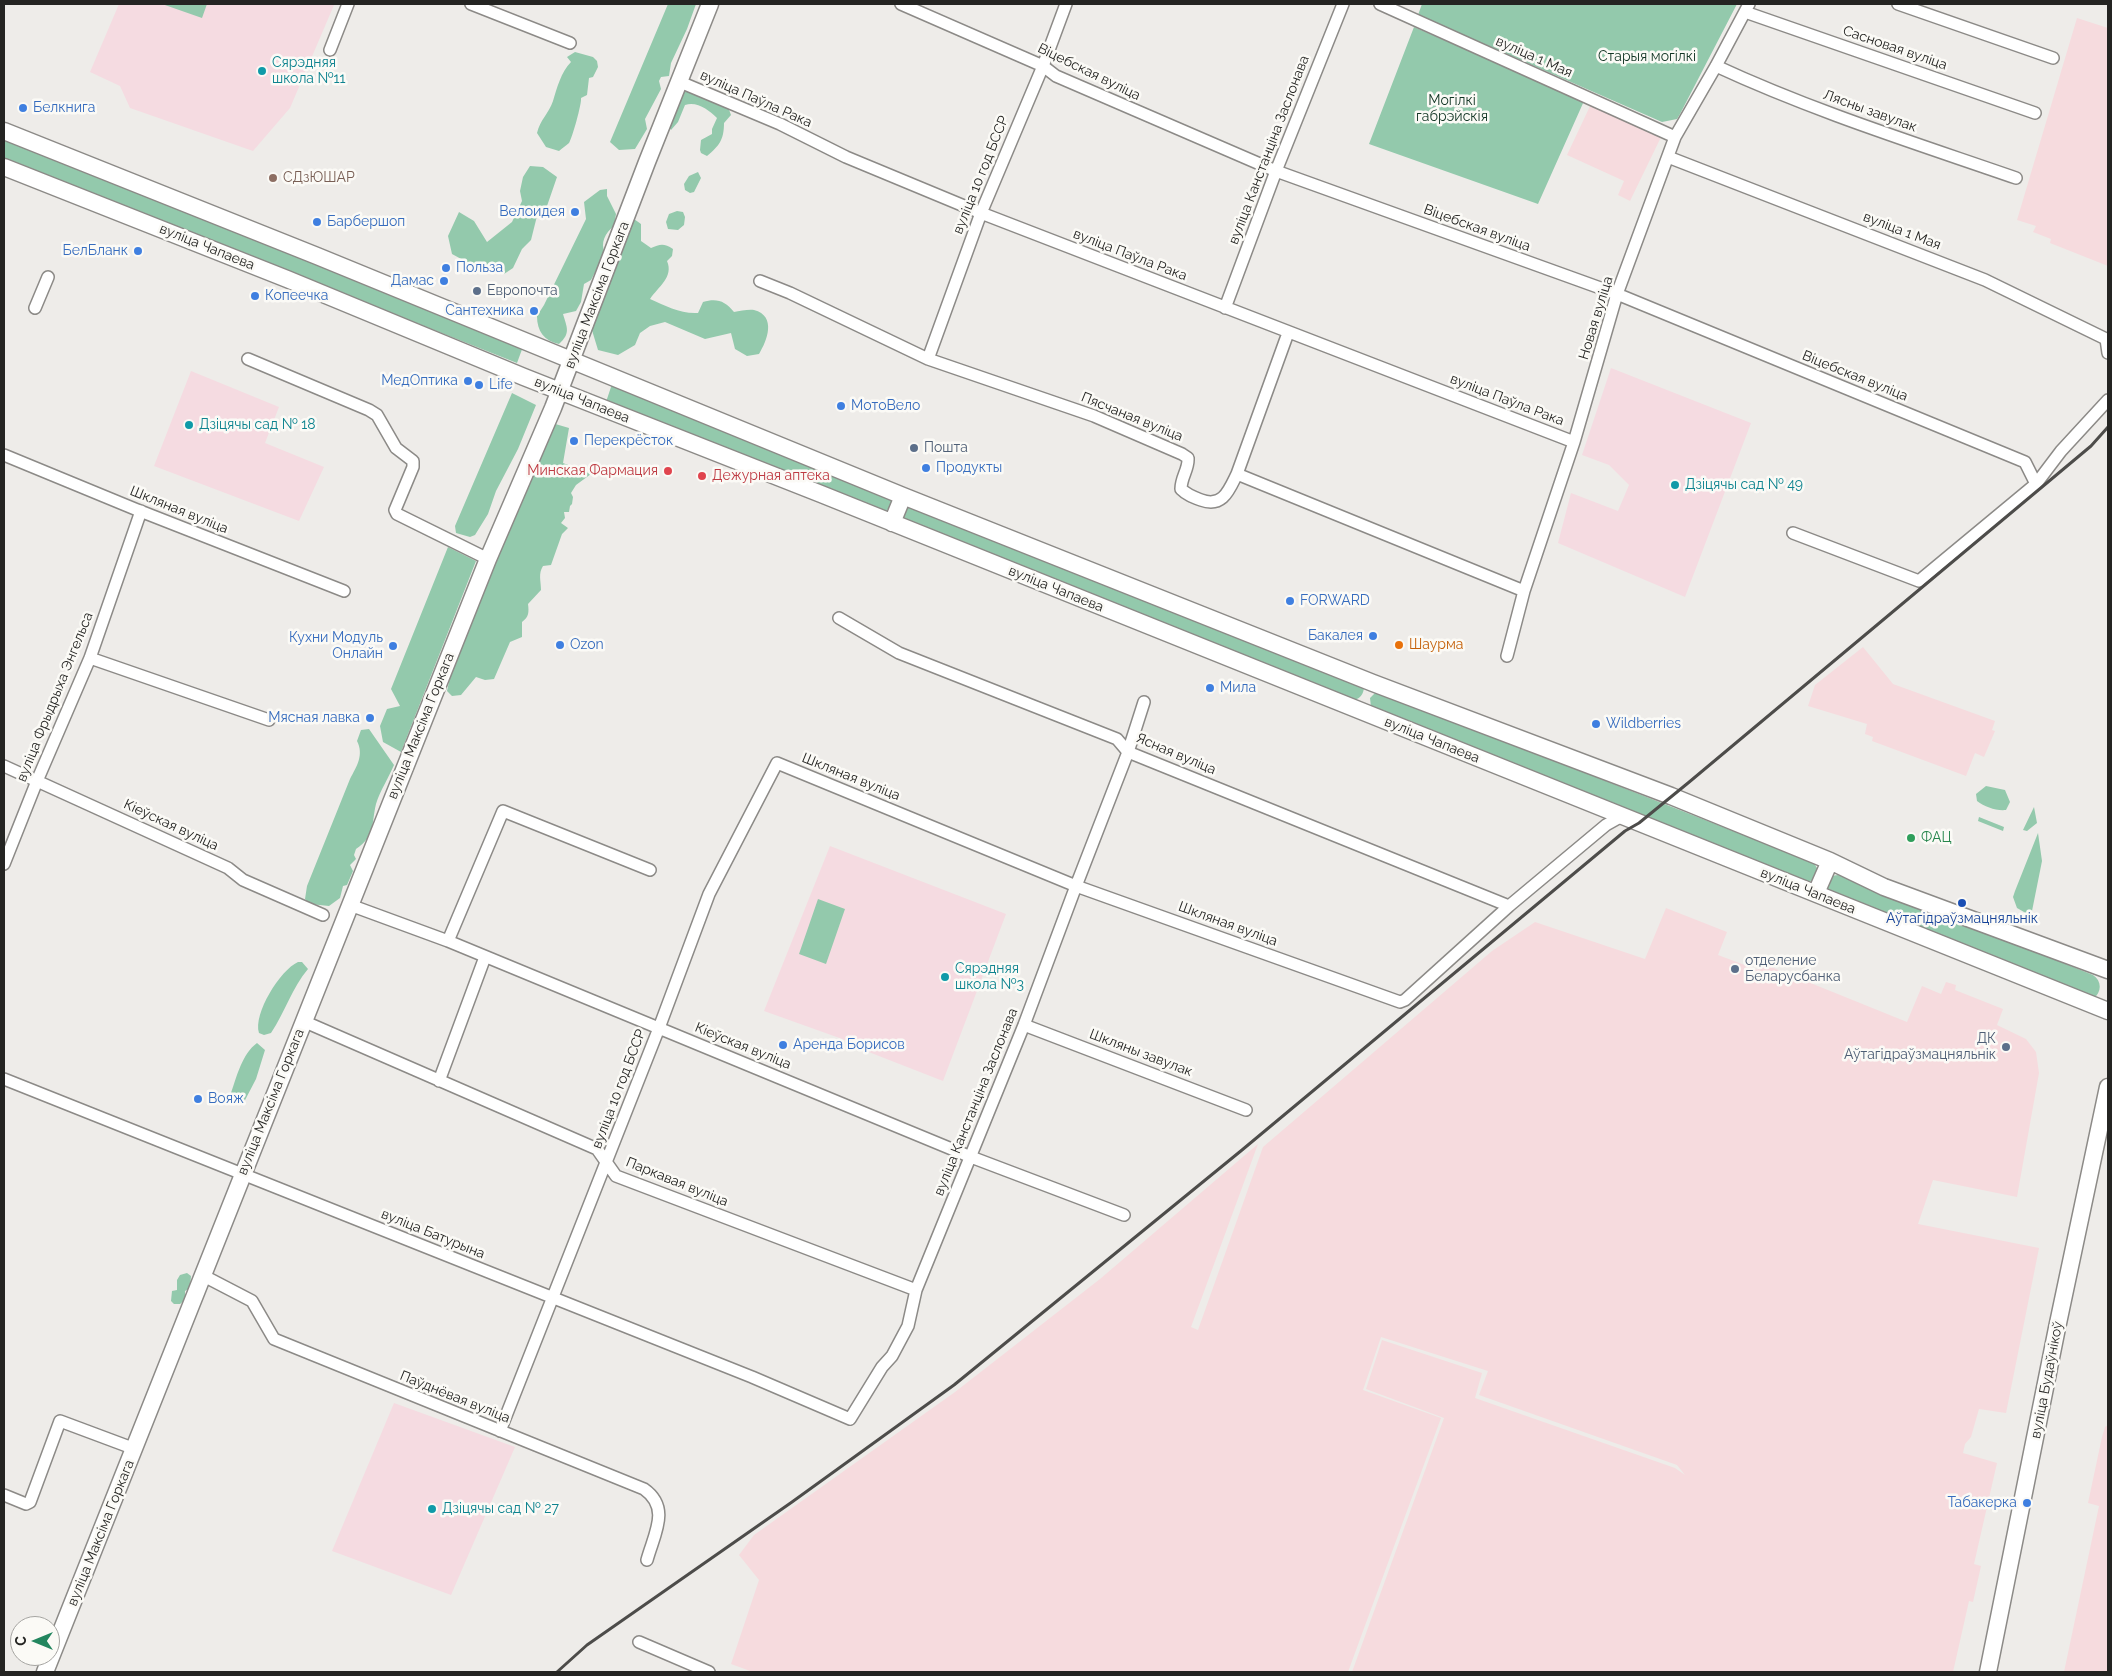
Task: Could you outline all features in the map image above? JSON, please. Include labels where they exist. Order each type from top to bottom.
[{"type":"main road","name":"вуліца Максіма Горкага","points":[[45,1672],[488,559],[560,391],[710,4]]},
{"type":"main road","points":[[4,131],[903,496],[1310,658],[1671,796],[1830,861],[1884,887],[2108,970]]},
{"type":"main road","name":"вуліца Чапаева","points":[[4,167],[2108,1011]]},
{"type":"main road","points":[[892,523],[903,496]]},
{"type":"main road","points":[[1816,893],[1830,861]]},
{"type":"main road","name":"вуліца Будаўнікоў","points":[[1988,1672],[2056,1328],[2108,1088]]},
{"type":"main road","name":"вуліца Максіма Горкага","points":[[55,1672],[118,1510],[135,1449]]},
{"type":"street","points":[[330,50],[348,4]]},
{"type":"street","points":[[471,4],[570,43]]},
{"type":"street","name":"Віцебская вуліца","points":[[901,4],[1043,66],[1056,76],[1073,84],[1276,171],[1617,294],[2024,462],[2036,484]]},
{"type":"street","name":"вуліца 10 год БССР","points":[[928,360],[981,213],[1043,66],[1066,4]]},
{"type":"street","name":"вуліца Канстанціна Заслонава","points":[[1224,308],[1276,171],[1343,4]]},
{"type":"street","name":"вуліца 1 Мая","points":[[1380,4],[1675,137]]},
{"type":"street","points":[[1898,4],[2052,58]]},
{"type":"street","name":"Новая вуліца","points":[[1507,656],[1524,591],[1574,442],[1617,294],[1675,137],[1747,8]]},
{"type":"street","name":"Сасновая вуліца","points":[[1747,8],[2035,113]]},
{"type":"street","name":"Лясны завулак","points":[[1716,66],[1772,92],[2016,178]]},
{"type":"street","name":"вуліца Паўла Рака","points":[[680,82],[780,124],[846,157],[981,213],[1574,442]]},
{"type":"street","name":"вуліца 1 Мая","points":[[1668,157],[1985,280],[2106,339],[2108,353]]},
{"type":"street","points":[[35,308],[48,277]]},
{"type":"street","name":"Пясчаная вуліца","points":[[760,281],[790,293],[928,360],[1094,416],[1182,454],[1188,458],[1188,465],[1181,482],[1181,489],[1186,495],[1207,502],[1217,502],[1226,495],[1237,474]]},
{"type":"street","points":[[1288,333],[1237,474],[1524,591]]},
{"type":"street","points":[[248,359],[377,415],[396,448],[413,461],[413,467],[395,510],[397,514],[488,559]]},
{"type":"street","points":[[1793,533],[1919,581],[2036,484],[2061,451],[2108,400]]},
{"type":"street","name":"Шкляная вуліца","points":[[4,454],[141,511],[344,591]]},
{"type":"street","name":"вуліца Фрыдрыха Энгельса","points":[[4,864],[37,781],[90,658],[141,511]]},
{"type":"street","name":"Ясная вуліца","points":[[839,618],[898,653],[1117,739],[1128,752],[1509,906]]},
{"type":"street","points":[[90,658],[269,720]]},
{"type":"street","name":"вуліца Канстанціна Заслонава","points":[[850,1419],[882,1367],[892,1356],[908,1326],[916,1290],[1024,1025],[1128,752],[1144,702]]},
{"type":"street","name":"вуліца 10 год БССР","points":[[500,1431],[659,1028],[709,894],[777,763]]},
{"type":"street","name":"Шкляная вуліца","points":[[777,763],[1076,886],[1400,1002],[1509,906],[1606,825],[1622,816]]},
{"type":"street","name":"Кіеўская вуліца","points":[[4,766],[228,868],[243,880],[323,914]]},
{"type":"street","points":[[448,941],[503,811],[650,870]]},
{"type":"street","name":"Кіеўская вуліца","points":[[350,905],[485,956],[971,1157],[1124,1215]]},
{"type":"street","points":[[439,1081],[485,956]]},
{"type":"street","name":"Паркавая вуліца","points":[[303,1021],[596,1149],[616,1176],[916,1290]]},
{"type":"street","name":"Шкляны завулак","points":[[1024,1025],[1246,1110]]},
{"type":"street","name":"вуліца Батурына","points":[[4,1079],[752,1376],[850,1419]]},
{"type":"street","name":"Паўднёвая вуліца","points":[[202,1275],[252,1301],[274,1339],[644,1489],[652,1495],[658,1504],[660,1514],[647,1560]]},
{"type":"street","points":[[4,1495],[26,1504],[30,1502],[60,1421],[135,1449]]},
{"type":"street","points":[[639,1642],[709,1672]]},
{"type":"shaded area","points":[[119,4],[334,5],[290,108],[253,151],[130,108],[120,86],[90,72]]},
{"type":"shaded area","points":[[2077,18],[2108,28],[2108,266],[2050,243],[2051,239],[2033,232],[2036,226],[2017,220]]},
{"type":"shaded area","points":[[1591,104],[1662,135],[1630,201],[1618,195],[1624,181],[1567,155]]},
{"type":"shaded area","points":[[1611,368],[1751,423],[1685,597],[1558,543],[1571,493],[1618,511],[1629,485],[1609,465],[1582,455]]},
{"type":"shaded area","points":[[191,371],[279,407],[265,443],[324,467],[299,521],[154,466]]},
{"type":"shaded area","points":[[1863,647],[1893,684],[1995,721],[1992,730],[1995,731],[1984,757],[1975,753],[1966,776],[1872,741],[1873,737],[1865,734],[1867,724],[1808,706],[1815,685]]},
{"type":"shaded area","points":[[830,846],[1006,914],[943,1081],[861,1049],[859,1045],[764,1011]]},
{"type":"shaded area","points":[[1666,908],[1727,932],[1718,955],[1758,970],[1761,963],[1907,1022],[1922,986],[1941,994],[1946,982],[1956,985],[1955,990],[2003,1009],[1997,1025],[2026,1039],[2036,1052],[2039,1073],[2017,1197],[1933,1180],[1918,1224],[2039,1248],[2006,1413],[1979,1409],[1971,1437],[1965,1444],[1963,1453],[1997,1463],[1974,1564],[1981,1566],[1973,1602],[1969,1601],[1953,1672],[1352,1672],[1444,1418],[1366,1389],[1382,1340],[1482,1373],[1475,1398],[1675,1468],[1685,1475],[1677,1465],[1479,1395],[1488,1371],[1381,1337],[1363,1390],[1441,1418],[1348,1672],[753,1672],[731,1664],[759,1580],[739,1555],[754,1535],[955,1392],[1100,1279],[1258,1144],[1191,1327],[1198,1330],[1263,1147],[1492,951],[1535,922],[1645,959]]},
{"type":"shaded area","points":[[394,1403],[515,1447],[451,1595],[332,1551]]},
{"type":"shaded area","points":[[2108,1425],[2108,1672],[2064,1672],[2099,1506],[2088,1503],[2102,1437],[2105,1427]]},
{"type":"green space","points":[[162,4],[207,4],[202,18]]},
{"type":"green space","points":[[668,4],[696,4],[671,63],[669,76],[661,77],[659,81],[661,89],[645,119],[647,129],[635,149],[619,150],[610,142]]},
{"type":"green space","name":"Старыя могілкі","points":[[1422,4],[1737,4],[1677,119],[1662,122],[1418,15]]},
{"type":"green space","name":"Могілкі габрэйскія","points":[[1414,27],[1584,101],[1538,204],[1369,144]]},
{"type":"green space","points":[[575,52],[593,57],[597,61],[598,67],[593,77],[589,78],[587,95],[581,98],[569,143],[559,151],[546,147],[537,133],[551,105],[562,75],[571,62],[567,57]]},
{"type":"green space","points":[[684,92],[690,92],[728,107],[731,115],[724,123],[720,142],[707,156],[701,153],[701,140],[712,134],[717,118],[710,112],[698,105],[685,105],[678,122],[671,130],[668,124],[676,100]]},
{"type":"green space","points":[[4,135],[524,344],[517,363],[4,159]]},
{"type":"green space","points":[[530,166],[543,167],[557,177],[547,206],[539,208],[531,240],[522,249],[513,268],[504,274],[504,265],[494,264],[485,272],[452,254],[448,236],[459,212],[474,221],[487,242],[512,222],[522,201],[520,191],[523,177]]},
{"type":"green space","points":[[698,172],[701,178],[694,192],[690,193],[685,190],[684,184],[689,176]]},
{"type":"green space","points":[[607,189],[607,196],[616,214],[614,226],[604,238],[603,246],[605,253],[591,280],[584,284],[581,302],[576,311],[563,314],[567,330],[565,337],[559,344],[554,343],[545,338],[540,331],[537,316],[586,219],[584,202],[600,190]]},
{"type":"green space","points":[[677,211],[683,212],[685,217],[684,225],[678,230],[668,229],[666,222],[669,214]]},
{"type":"green space","points":[[634,219],[641,224],[641,241],[651,248],[662,245],[673,249],[672,256],[667,261],[669,267],[667,277],[650,299],[685,312],[698,313],[703,302],[712,300],[724,303],[734,312],[754,310],[761,313],[766,318],[768,329],[765,342],[759,354],[747,356],[735,349],[731,333],[705,339],[665,322],[650,326],[640,333],[635,345],[618,355],[598,350],[591,327]]},
{"type":"green space","points":[[612,384],[892,499],[891,506],[884,513],[606,402]]},
{"type":"green space","points":[[512,393],[536,405],[518,449],[496,491],[488,514],[475,535],[470,537],[456,533],[455,526]]},
{"type":"green space","points":[[552,423],[569,428],[563,463],[591,474],[576,485],[571,493],[573,497],[572,504],[569,512],[564,512],[565,518],[561,523],[568,528],[562,534],[551,565],[543,566],[541,569],[541,590],[528,604],[528,614],[522,622],[522,637],[510,642],[494,679],[485,680],[476,677],[461,695],[452,696],[447,691],[452,668]]},
{"type":"green space","points":[[908,505],[1364,688],[1363,692],[1360,697],[1354,700],[904,520],[902,514]]},
{"type":"green space","points":[[448,547],[476,561],[401,752],[383,742],[380,726],[387,709],[400,706],[391,689]]},
{"type":"green space","points":[[1376,692],[1814,863],[1818,870],[1814,880],[1806,882],[1371,707],[1370,698]]},
{"type":"green space","points":[[369,729],[394,765],[376,804],[370,834],[356,849],[354,855],[356,859],[350,865],[353,871],[347,885],[343,886],[340,898],[329,906],[310,904],[305,899],[307,886],[359,760],[360,751],[357,741],[361,730]]},
{"type":"green space","points":[[1986,786],[2005,790],[2010,802],[2006,810],[1991,808],[1977,801],[1976,794]]},
{"type":"green space","points":[[2034,807],[2037,823],[2027,831],[2023,830]]},
{"type":"green space","points":[[1979,817],[2004,827],[2003,831],[1978,821]]},
{"type":"green space","points":[[2038,833],[2042,861],[2031,916],[2017,908],[2013,897]]},
{"type":"green space","points":[[1838,875],[1957,920],[2093,975],[2099,983],[2098,993],[2093,999],[1829,891],[1827,887],[1831,876]]},
{"type":"green space","points":[[818,899],[845,909],[826,964],[799,954]]},
{"type":"green space","points":[[298,962],[302,962],[308,969],[297,984],[271,1033],[264,1035],[259,1033],[260,1015],[270,993],[283,974]]},
{"type":"green space","points":[[257,1043],[265,1050],[256,1079],[243,1104],[236,1104],[231,1098],[235,1080],[247,1053]]},
{"type":"green space","points":[[187,1273],[191,1276],[190,1288],[185,1291],[185,1300],[180,1304],[174,1304],[171,1301],[172,1291],[177,1290],[177,1280],[180,1275]]},
{"type":"railway","points":[[557,1672],[587,1645],[792,1502],[954,1385],[1242,1150],[1625,831],[1639,823],[1688,783],[2091,446],[2108,427]]},
{"type":"place","name":"Сярэдняя школа №11","points":[[262,71]]},
{"type":"place","name":"Белкнига","points":[[23,108]]},
{"type":"place","name":"СДзЮШАР","points":[[273,178]]},
{"type":"place","name":"Велоидея","points":[[575,212]]},
{"type":"place","name":"Барбершоп","points":[[317,222]]},
{"type":"place","name":"БелБланк","points":[[138,251]]},
{"type":"place","name":"Польза","points":[[446,268]]},
{"type":"place","name":"Дамас","points":[[444,281]]},
{"type":"place","name":"Европочта","points":[[477,291]]},
{"type":"place","name":"Копеечка","points":[[255,296]]},
{"type":"place","name":"Сантехника","points":[[534,311]]},
{"type":"place","name":"МедОптика","points":[[468,381]]},
{"type":"place","name":"Life","points":[[479,385]]},
{"type":"place","name":"МотоВело","points":[[841,406]]},
{"type":"place","name":"Дзіцячы сад № 18","points":[[189,425]]},
{"type":"place","name":"Перекрёсток","points":[[574,441]]},
{"type":"place","name":"Пошта","points":[[914,448]]},
{"type":"place","name":"Продукты","points":[[926,468]]},
{"type":"place","name":"Минская Фармация","points":[[668,471]]},
{"type":"place","name":"Дежурная аптека","points":[[702,476]]},
{"type":"place","name":"Дзіцячы сад № 49","points":[[1675,485]]},
{"type":"place","name":"FORWARD","points":[[1290,601]]},
{"type":"place","name":"Бакалея","points":[[1373,636]]},
{"type":"place","name":"Ozon","points":[[560,645]]},
{"type":"place","name":"Шаурма","points":[[1399,645]]},
{"type":"place","name":"Кухни Модуль Онлайн","points":[[393,646]]},
{"type":"place","name":"Мила","points":[[1210,688]]},
{"type":"place","name":"Мясная лавка","points":[[370,718]]},
{"type":"place","name":"Wildberries","points":[[1596,724]]},
{"type":"place","name":"ФАЦ","points":[[1911,838]]},
{"type":"place","name":"Аўтагідраўзмацняльнік","points":[[1962,903]]},
{"type":"place","name":"отделение Беларусбанка","points":[[1735,969]]},
{"type":"place","name":"Сярэдняя школа №3","points":[[945,977]]},
{"type":"place","name":"Аренда Борисов","points":[[783,1045]]},
{"type":"place","name":"ДК Аўтагідраўзмацняльнік","points":[[2006,1047]]},
{"type":"place","name":"Вояж","points":[[198,1099]]},
{"type":"place","name":"Табакерка","points":[[2027,1503]]},
{"type":"place","name":"Дзіцячы сад № 27","points":[[432,1509]]}]
